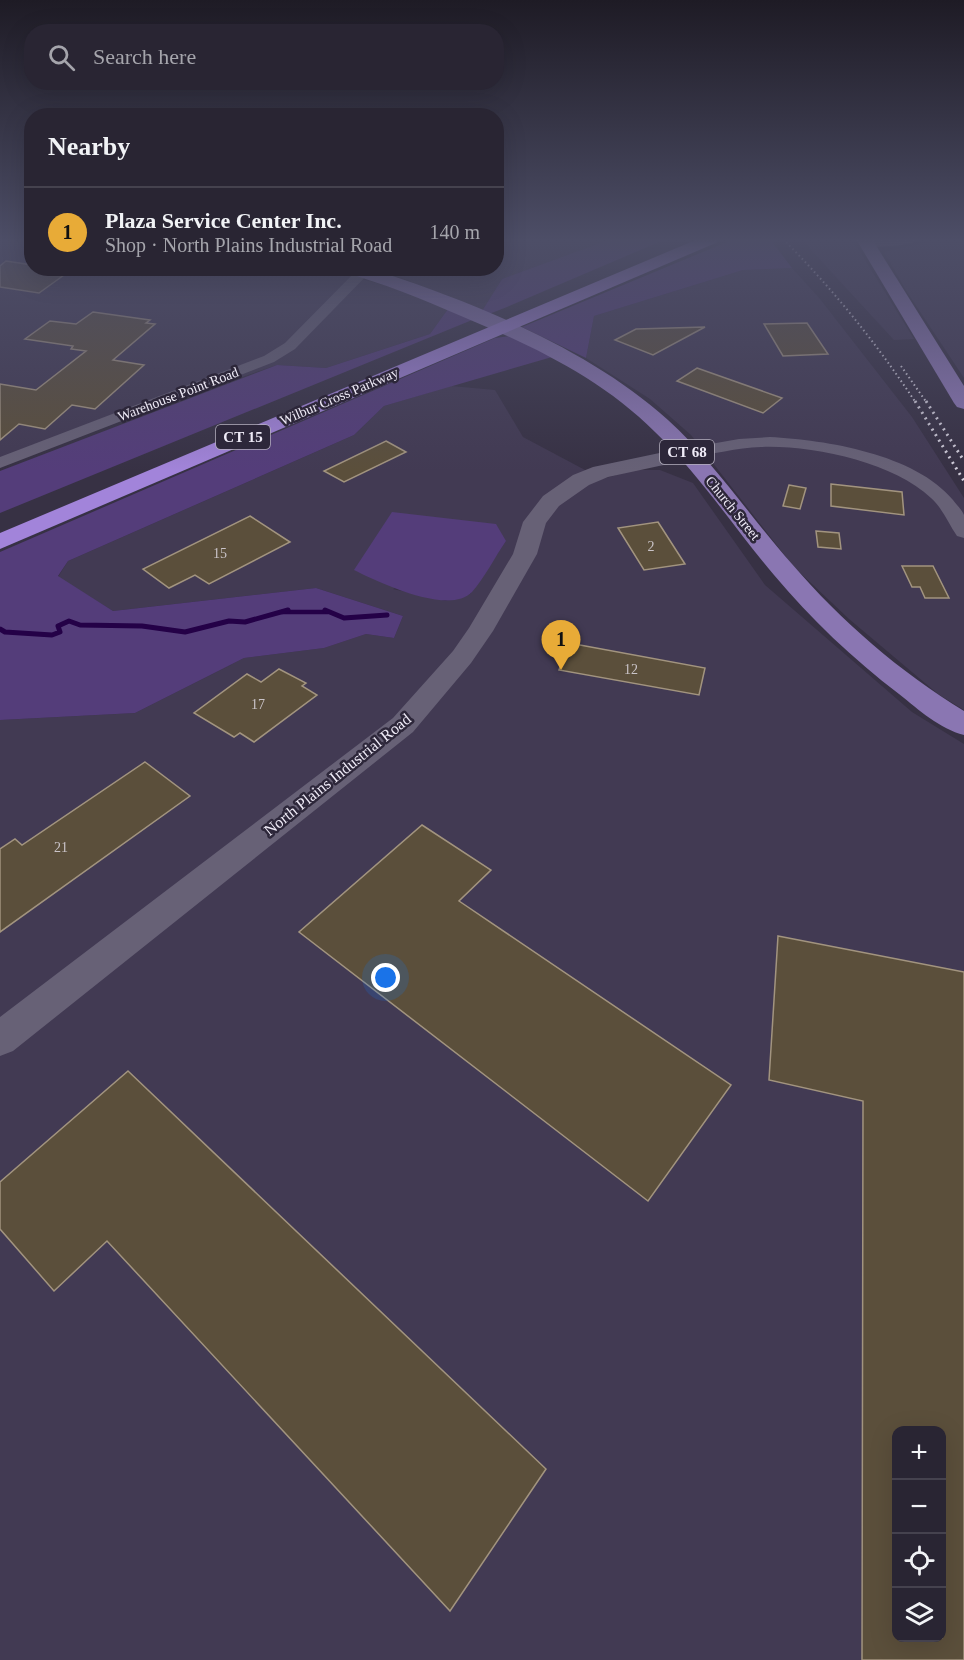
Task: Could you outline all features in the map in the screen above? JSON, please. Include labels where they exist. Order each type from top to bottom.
[{"type":"highway","name":"Wilbur Cross Parkway","points":[[0,542],[514,316]]},
{"type":"highway","name":"Wilbur Cross Parkway","points":[[511,318],[515,316]]},
{"type":"highway","name":"Wilbur Cross Parkway","points":[[0,525],[481,331]]},
{"type":"main road","name":"Church Street","points":[[479,316],[568,360],[614,386],[662,425],[688,453],[800,589],[834,624],[901,680],[964,725]]},
{"type":"main road","points":[[911,316],[964,403]]},
{"type":"street","name":"Warehouse Point Road","points":[[0,463],[269,359],[290,346],[315,316]]},
{"type":"street","points":[[688,453],[727,446],[771,442],[831,450],[903,472],[926,485],[943,500],[964,532]]},
{"type":"street","name":"North Plains Industrial Road","points":[[0,1039],[403,725],[462,657],[480,631],[525,554],[535,522],[551,501],[581,480],[600,472],[688,453]]},
{"type":"shaded area","points":[[0,316],[443,316],[430,334],[326,368],[277,365],[0,459]]},
{"type":"shaded area","points":[[443,316],[477,318],[0,513],[0,471],[277,365],[326,368],[430,334]]},
{"type":"shaded area","points":[[547,316],[594,316],[586,358],[522,327]]},
{"type":"shaded area","points":[[594,316],[834,316],[912,417],[964,498],[964,710],[938,694],[849,619],[793,566],[691,435],[650,399],[586,358]]},
{"type":"shaded area","points":[[872,316],[900,316],[914,339],[894,340]]},
{"type":"shaded area","points":[[923,316],[964,316],[964,378]]},
{"type":"shaded area","points":[[510,336],[552,357],[384,406],[354,435],[68,561],[58,576],[113,611],[316,588],[403,616],[394,638],[366,634],[324,648],[244,658],[135,713],[0,720],[0,552],[495,338]]},
{"type":"shaded area","points":[[451,386],[495,390],[523,437],[602,479],[635,470],[660,470],[693,483],[765,585],[912,712],[964,744],[964,1660],[0,1660],[0,720],[135,713],[244,658],[324,648],[366,634],[394,638],[403,616],[316,588],[113,611],[58,577],[68,561],[354,435],[384,406]],"holes":[[[506,541],[470,594],[446,601],[393,589]]]},
{"type":"shaded area","points":[[392,512],[496,524],[506,541],[472,592],[461,598],[431,599],[396,589],[354,570]]},
{"type":"building","points":[[87,316],[125,316],[150,320],[146,323],[155,324],[113,360],[144,365],[95,409],[72,405],[45,429],[19,424],[0,440],[0,384],[36,390],[86,351],[71,349],[73,346],[25,339],[50,321],[76,324]]},
{"type":"building","points":[[807,323],[828,354],[783,356],[764,324]]},
{"type":"building","points":[[705,327],[653,355],[615,340],[636,329]]},
{"type":"building","points":[[697,368],[782,398],[763,413],[677,381]]},
{"type":"building","points":[[386,441],[406,452],[344,482],[324,471]]},
{"type":"building","points":[[831,484],[902,492],[904,515],[831,506]]},
{"type":"building","points":[[789,485],[806,488],[800,509],[783,506]]},
{"type":"building","points":[[250,516],[290,542],[209,584],[195,575],[169,588],[143,569]]},
{"type":"building","points":[[658,522],[685,564],[644,570],[618,528]]},
{"type":"building","points":[[816,531],[839,533],[841,549],[818,547]]},
{"type":"building","points":[[902,566],[933,566],[949,598],[925,598],[920,587],[912,587]]},
{"type":"building","points":[[569,643],[705,668],[699,695],[559,670]]},
{"type":"building","points":[[279,669],[306,683],[302,686],[317,695],[254,742],[240,733],[234,737],[194,713],[247,674],[261,682]]},
{"type":"building","points":[[145,762],[190,796],[0,932],[0,849],[15,839],[22,845]]},
{"type":"building","points":[[422,825],[491,870],[459,901],[731,1085],[648,1201],[299,932]]},
{"type":"building","points":[[778,936],[964,972],[964,1660],[862,1660],[863,1101],[769,1080]]},
{"type":"building","points":[[128,1071],[546,1469],[450,1611],[107,1241],[54,1291],[0,1229],[0,1182]]},
{"type":"waterway","points":[[0,629],[5,632],[52,635],[60,632],[58,626],[69,621],[80,625],[142,626],[185,632],[229,621],[245,622],[288,610]]},
{"type":"waterway","points":[[325,610],[344,618],[387,615]]},
{"type":"waterway","points":[[282,612],[328,612]]},
{"type":"railway","points":[[853,316],[916,403]]},
{"type":"railway","points":[[901,366],[927,403]]},
{"type":"railway","points":[[915,401],[964,481]]},
{"type":"railway","points":[[926,401],[964,461]]},
{"type":"place","name":"Plaza Service Center Inc.","points":[[561,670]]}]
